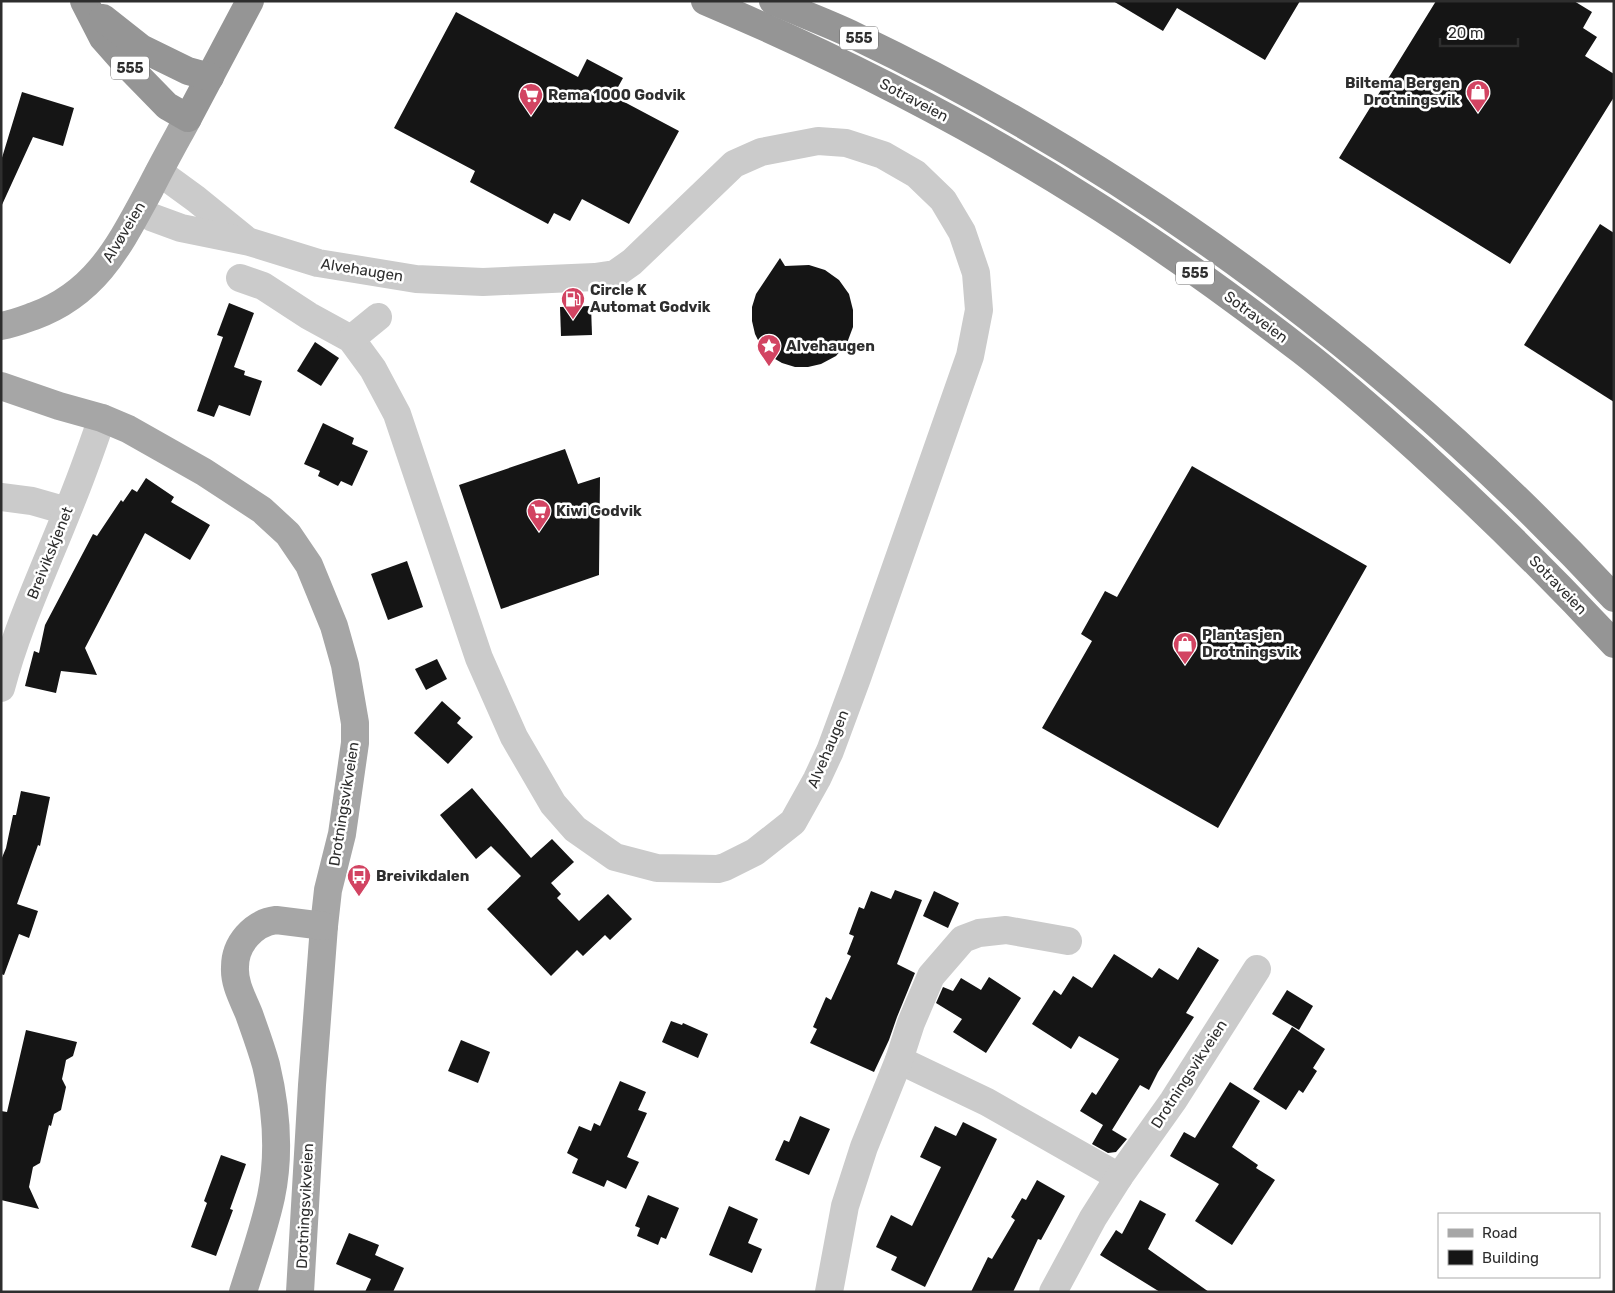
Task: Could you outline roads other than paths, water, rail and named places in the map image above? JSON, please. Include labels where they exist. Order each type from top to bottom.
[{"type":"highway","points":[[188,118],[250,1]]},
{"type":"highway","name":"Sotraveien","points":[[705,1],[824,54],[933,109],[1086,199],[1155,244],[1233,299],[1296,346],[1376,413],[1517,542],[1614,644]]},
{"type":"highway","name":"Sotraveien","points":[[773,1],[852,34],[944,80],[1040,134],[1164,212],[1248,272],[1324,330],[1403,395],[1533,514],[1614,598]]},
{"type":"highway","name":"555","points":[[85,3],[140,48],[188,71],[210,77]]},
{"type":"highway","name":"555","points":[[85,3],[103,38],[126,64],[168,106],[188,118]]},
{"type":"main road","name":"Alvøveien","points":[[1,326],[10,325],[47,311],[64,302],[94,278],[118,247],[188,118]]},
{"type":"main road","name":"Drotningsvikveien","points":[[1,386],[59,406],[102,418],[128,429],[204,472],[262,510],[288,534],[309,565],[334,626],[345,665],[355,723],[356,743],[342,834],[328,890],[324,926],[300,1292]]},
{"type":"main road","points":[[243,1292],[266,1218],[271,1195],[275,1147],[274,1120],[266,1064],[257,1035],[236,983],[235,962],[239,947],[246,935],[258,925],[276,920],[324,926]]},
{"type":"street","name":"Alvehaugen","points":[[138,210],[181,228],[250,242],[318,263],[416,279],[482,282],[595,277],[615,274],[632,262],[734,164],[761,152],[818,141],[846,143],[884,155],[916,174],[943,200],[962,232],[976,273],[979,310],[970,356],[830,751],[793,822],[755,852],[718,869],[657,868],[615,857],[575,829],[553,804],[514,738],[479,658],[397,414],[373,369],[351,339],[309,316],[263,286],[240,278]]},
{"type":"street","name":"Alvehaugen","points":[[159,172],[250,242]]},
{"type":"street","points":[[351,339],[378,317]]},
{"type":"street","name":"Breivikskjenet","points":[[1,688],[35,588],[68,511],[102,418]]},
{"type":"street","points":[[1,497],[32,501],[68,511]]},
{"type":"street","points":[[830,1292],[845,1206],[864,1147],[899,1060],[911,1023],[932,976],[963,939],[979,933],[1006,930],[1068,941]]},
{"type":"street","name":"Drotningsvikveien","points":[[1053,1292],[1119,1177],[1174,1101],[1256,969]]},
{"type":"street","points":[[899,1060],[987,1102],[1119,1177]]},
{"type":"place","name":"Biltema Bergen Drotningsvik","points":[[1478,113]]},
{"type":"place","name":"Rema 1000 Godvik","points":[[531,116]]},
{"type":"place","name":"Circle K Automat Godvik","points":[[573,320]]},
{"type":"place","name":"Alvehaugen","points":[[769,367]]},
{"type":"place","name":"Kiwi Godvik","points":[[539,532]]},
{"type":"place","name":"Plantasjen Drotningsvik","points":[[1185,665]]},
{"type":"place","name":"Breivikdalen","points":[[359,897]]}]
